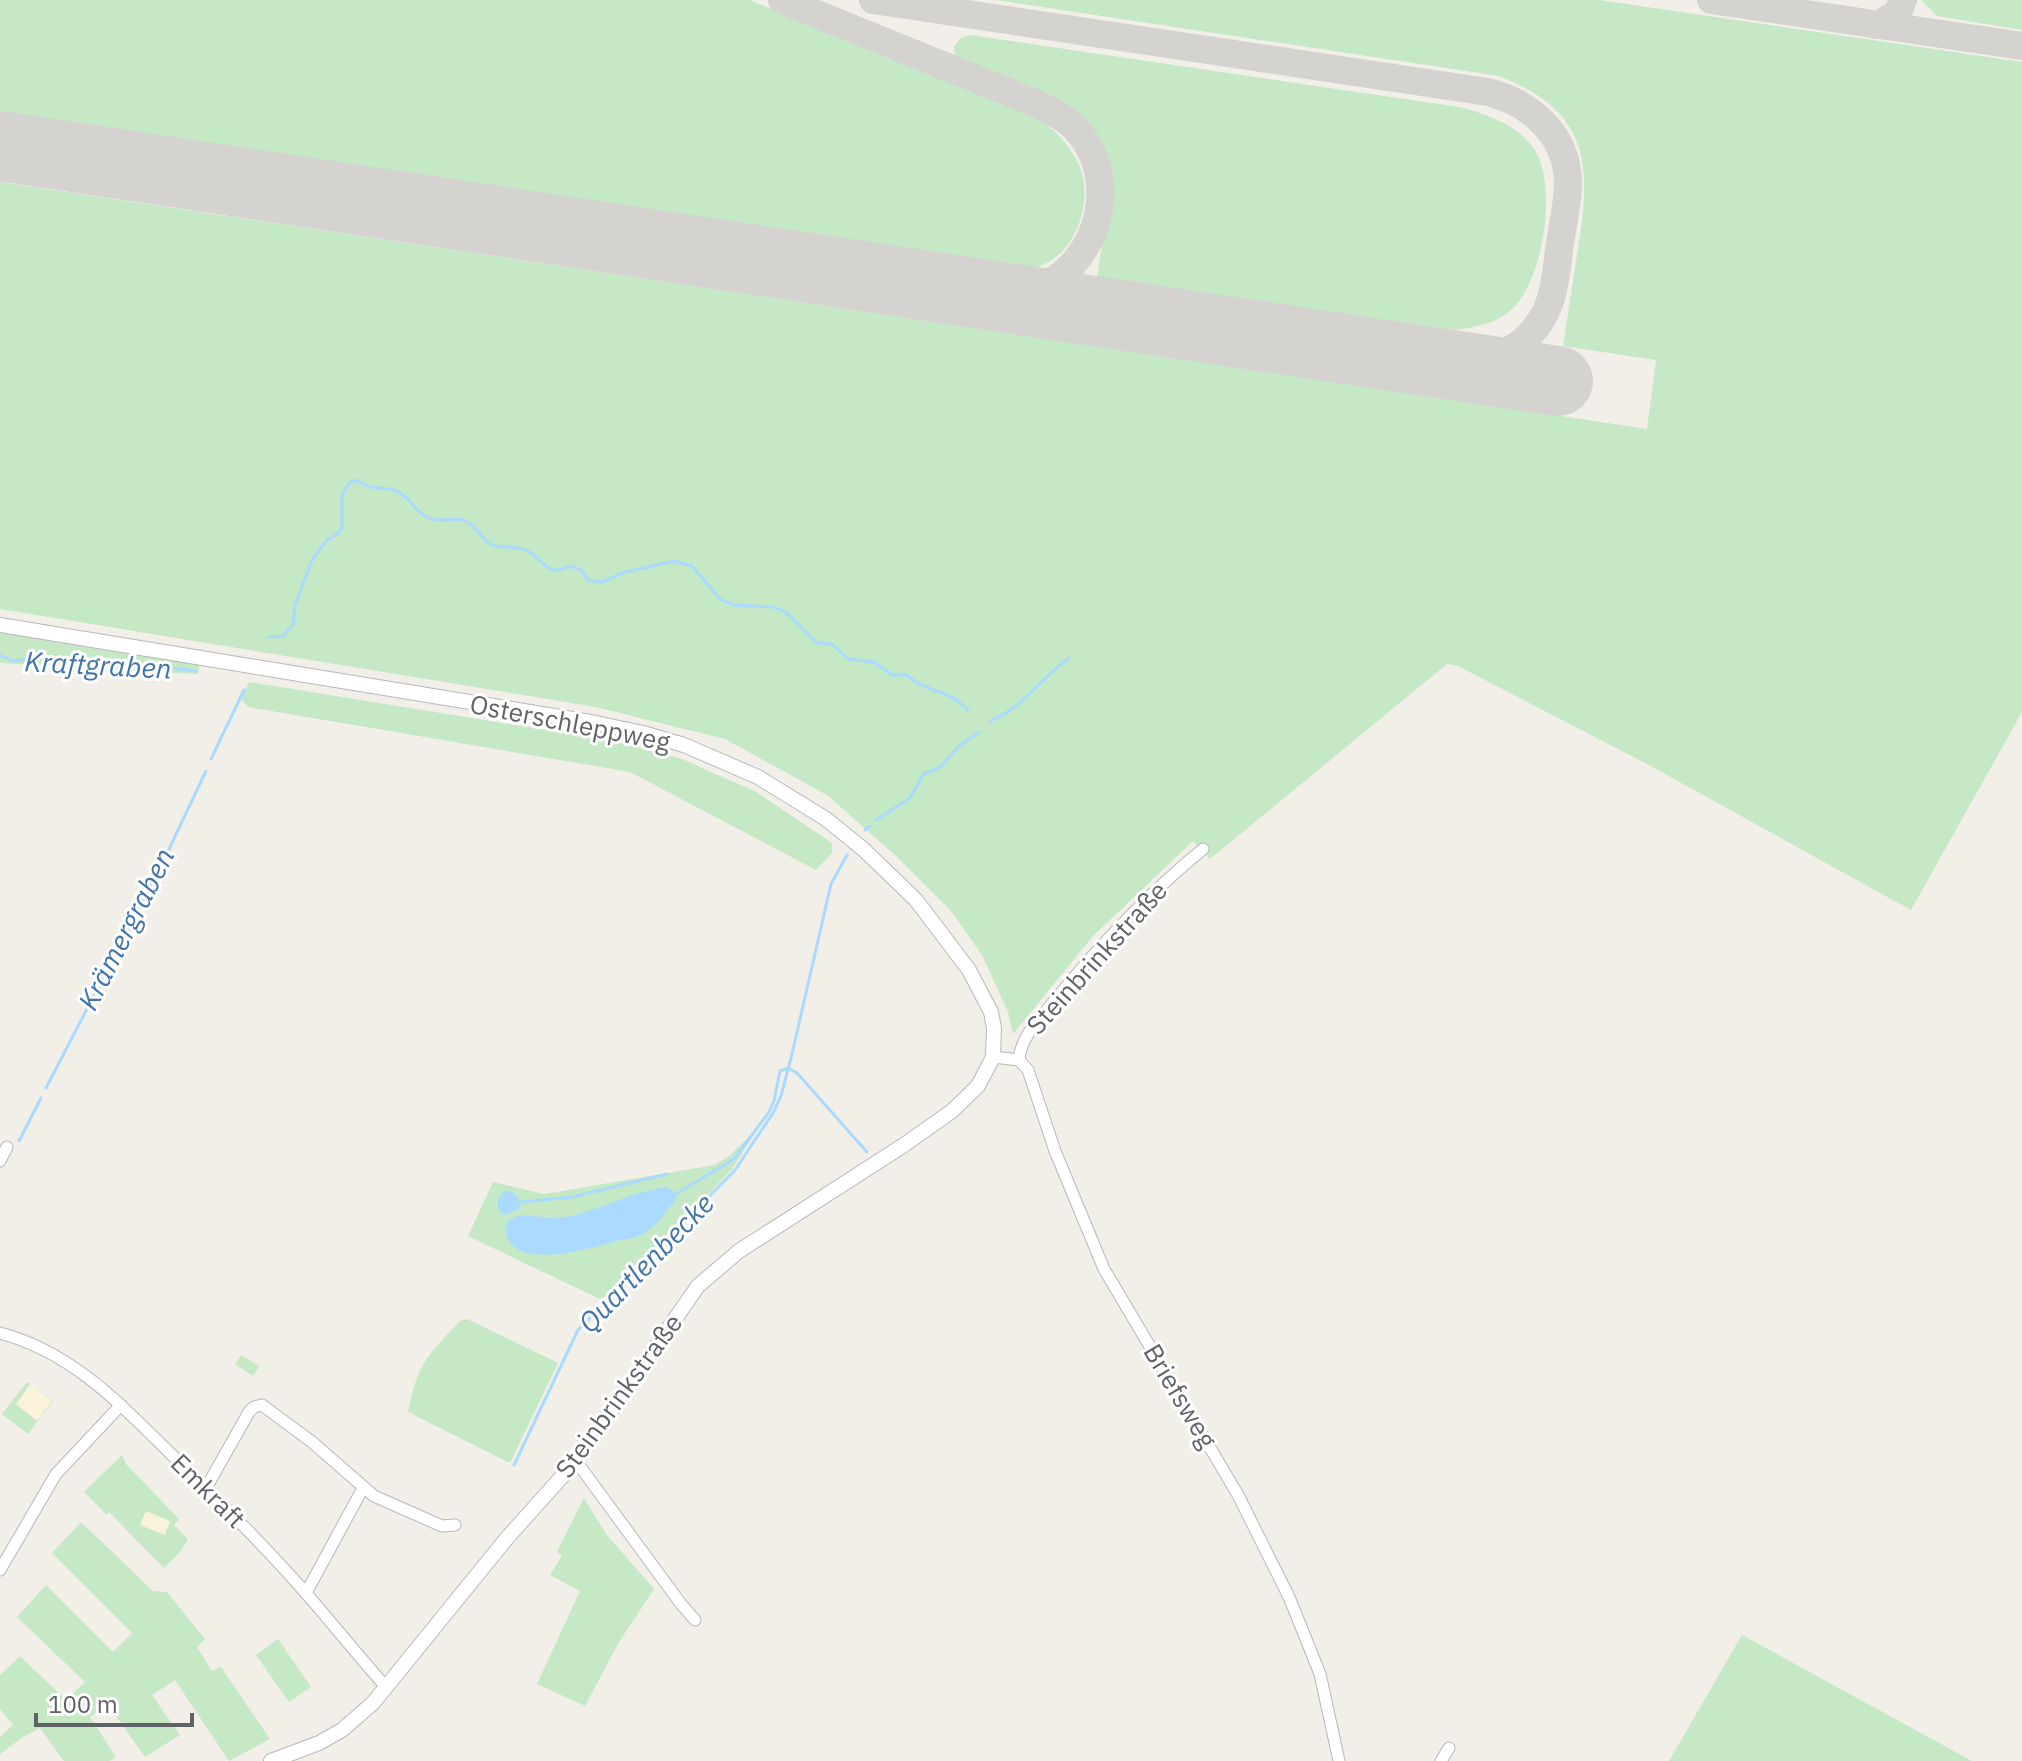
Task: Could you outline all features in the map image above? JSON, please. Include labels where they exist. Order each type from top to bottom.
[{"type":"street","name":"Osterschleppweg","points":[[0,625],[591,722],[643,733],[723,761],[758,777],[826,819],[863,849],[916,900],[969,970],[984,996],[994,1028],[993,1057]]},
{"type":"street","name":"Steinbrinkstraße","points":[[1019,1060],[1023,1040],[1096,951],[1152,893],[1203,849]]},
{"type":"street","points":[[993,1057],[1019,1060]]},
{"type":"street","name":"Steinbrinkstraße","points":[[271,1761],[319,1743],[342,1730],[358,1718],[386,1687],[507,1538],[576,1461],[698,1286],[739,1251],[952,1111],[978,1086],[993,1057]]},
{"type":"street","name":"Briefsweg","points":[[1019,1060],[1028,1070],[1055,1151],[1104,1269],[1238,1495],[1289,1597],[1320,1674],[1339,1761]]},
{"type":"street","points":[[0,1161],[7,1147]]},
{"type":"street","name":"Emkraft","points":[[0,1333],[63,1359],[91,1378],[121,1405],[306,1593],[386,1687]]},
{"type":"street","points":[[0,1570],[56,1474],[121,1405]]},
{"type":"street","points":[[206,1488],[249,1412],[262,1405],[312,1442],[374,1496],[442,1526],[455,1525]]},
{"type":"street","points":[[576,1461],[695,1620]]},
{"type":"street","points":[[306,1593],[363,1488]]},
{"type":"street","points":[[1441,1761],[1449,1748]]},
{"type":"green space","points":[[0,0],[750,0],[1038,118],[1062,138],[1079,165],[1084,189],[1082,214],[1065,248],[1054,259],[1034,269],[0,112]]},
{"type":"green space","points":[[997,0],[1599,0],[2022,62],[2022,712],[1911,910],[1647,764],[1458,666],[1447,664],[1210,859],[1193,841],[1093,936],[1013,1034],[1008,1012],[982,955],[951,911],[895,855],[827,795],[725,739],[596,707],[0,609],[0,182],[1647,429],[1656,360],[1563,346],[1582,218],[1583,166],[1578,143],[1567,123],[1529,90],[1499,76]]},
{"type":"green space","points":[[1921,0],[2022,0],[2022,30],[1937,16]]},
{"type":"green space","points":[[970,35],[1459,107],[1492,117],[1530,143],[1542,168],[1546,211],[1544,234],[1532,278],[1523,296],[1506,314],[1485,324],[1455,330],[1097,278],[1106,202],[1105,178],[1101,156],[1091,135],[1074,116],[1050,101],[959,61],[955,57],[954,47],[961,38]]},
{"type":"green space","points":[[0,630],[200,664],[198,674],[0,663]]},
{"type":"green space","points":[[249,682],[614,741],[682,759],[756,792],[832,843],[832,853],[816,870],[630,772],[248,707],[241,699]]},
{"type":"green space","points":[[759,1127],[732,1169],[606,1302],[468,1236],[493,1182],[544,1194],[715,1165]]},
{"type":"green space","points":[[467,1319],[558,1363],[510,1463],[408,1412],[425,1361],[460,1321]]},
{"type":"green space","points":[[241,1355],[259,1366],[253,1376],[235,1364]]},
{"type":"green space","points":[[27,1382],[53,1401],[28,1434],[2,1414]]},
{"type":"green space","points":[[122,1455],[126,1464],[179,1519],[174,1525],[188,1539],[164,1568],[109,1512],[106,1514],[84,1492]]},
{"type":"green space","points":[[584,1498],[606,1534],[654,1589],[619,1642],[585,1706],[537,1684],[580,1591],[550,1575],[562,1556],[557,1552]]},
{"type":"green space","points":[[81,1522],[153,1591],[167,1592],[205,1639],[197,1647],[212,1671],[221,1667],[270,1739],[229,1761],[175,1680],[152,1695],[180,1735],[145,1757],[108,1705],[90,1717],[116,1757],[109,1761],[64,1761],[40,1728],[0,1754],[0,1737],[13,1725],[0,1709],[0,1675],[20,1656],[66,1700],[85,1682],[17,1617],[46,1585],[113,1652],[132,1633],[52,1553]]},
{"type":"green space","points":[[1742,1635],[1972,1761],[1669,1761]]},
{"type":"green space","points":[[278,1639],[311,1687],[289,1702],[256,1655]]},
{"type":"sand","points":[[30,1384],[52,1401],[37,1421],[16,1404]]},
{"type":"sand","points":[[146,1511],[170,1521],[165,1535],[140,1525]]},
{"type":"water","points":[[668,1187],[677,1195],[675,1201],[654,1226],[638,1236],[547,1255],[517,1249],[508,1239],[506,1223],[518,1216],[559,1218]]},
{"type":"water","points":[[504,1191],[513,1192],[521,1202],[520,1209],[505,1215],[498,1209],[498,1199]]},
{"type":"waterway","points":[[269,637],[283,636],[293,625],[295,605],[312,560],[327,540],[342,528],[342,494],[349,483],[356,480],[367,486],[401,493],[429,518],[465,521],[492,545],[524,549],[551,569],[570,566],[581,570],[588,580],[602,582],[625,572],[675,561],[692,566],[720,599],[733,605],[774,607],[787,613],[817,643],[832,644],[848,659],[874,662],[892,675],[907,675],[917,683],[954,698],[968,710]]},
{"type":"waterway","name":"Kraftgraben","points":[[0,655],[13,661],[57,656],[95,664],[146,665],[196,671]]},
{"type":"waterway","name":"Quartlenbecke","points":[[990,721],[1012,709],[1069,658]]},
{"type":"waterway","name":"Krämergraben","points":[[211,759],[244,690]]},
{"type":"waterway","name":"Quartlenbecke","points":[[876,820],[910,798],[924,773],[941,766],[958,747],[979,732]]},
{"type":"waterway","name":"Krämergraben","points":[[46,1088],[161,866],[206,771]]},
{"type":"waterway","name":"Quartlenbecke","points":[[865,830],[870,826]]},
{"type":"waterway","name":"Quartlenbecke","points":[[514,1465],[578,1330],[735,1170],[773,1113],[781,1096],[792,1054],[831,884],[847,855]]},
{"type":"waterway","name":"Quartlenbecke","points":[[676,1194],[734,1159],[769,1112],[780,1071],[788,1068],[797,1073],[867,1152]]},
{"type":"waterway","name":"Krämergraben","points":[[19,1141],[41,1098]]},
{"type":"waterway","points":[[521,1202],[572,1197],[667,1174]]},
{"type":"taxiway","points":[[782,0],[1034,103],[1059,115],[1075,128],[1089,148],[1098,170],[1098,217],[1090,239],[1077,259],[1061,275],[1035,290],[998,297]]},
{"type":"taxiway","points":[[873,0],[1488,92],[1518,104],[1532,113],[1554,136],[1566,165],[1567,197],[1551,297],[1532,332],[1508,351],[1478,362],[1445,364]]},
{"type":"taxiway","points":[[1711,0],[2022,46]]},
{"type":"taxiway","points":[[1877,25],[1897,14],[1903,0]]},
{"type":"runway","points":[[0,146],[1558,381]]}]
